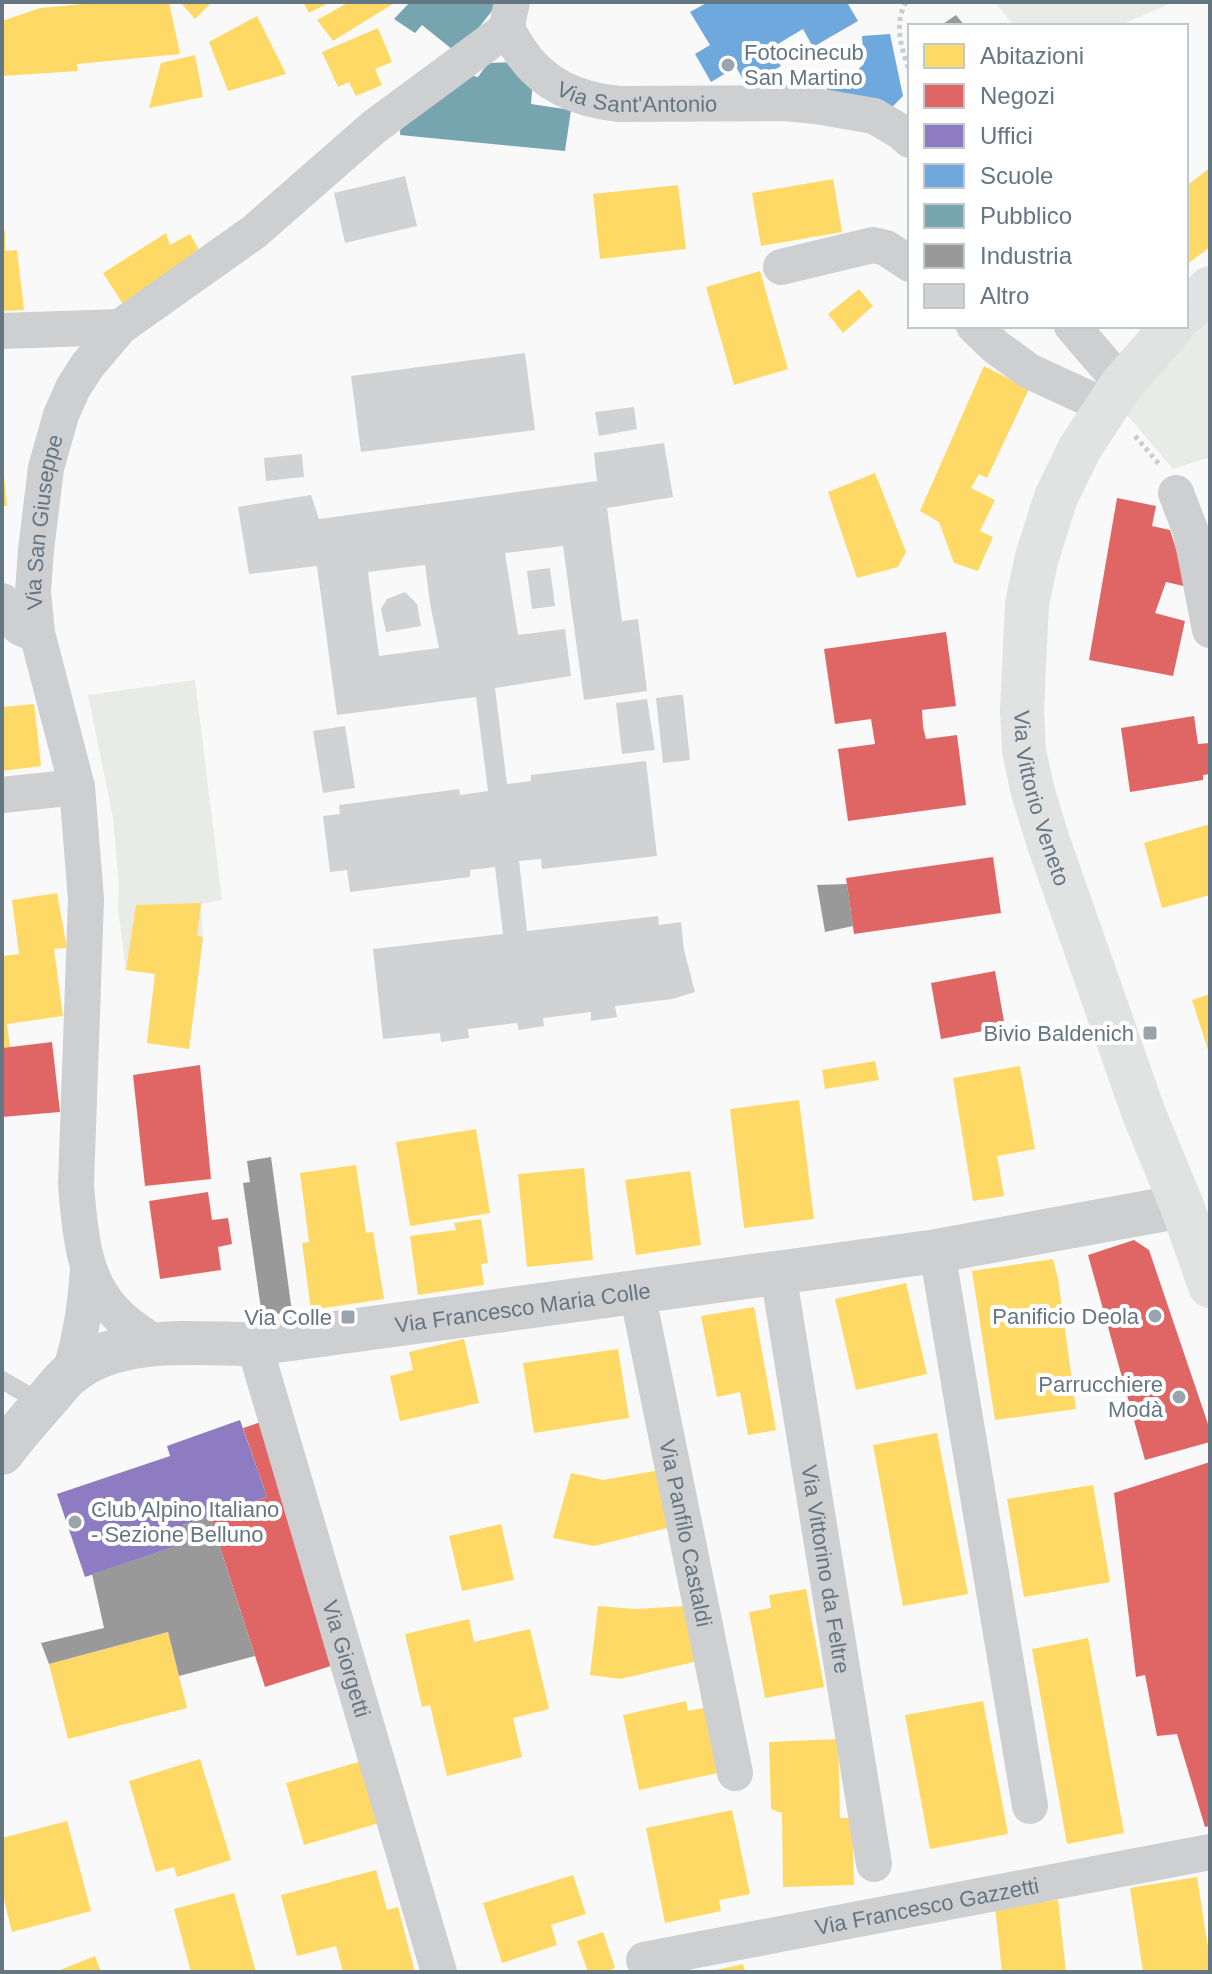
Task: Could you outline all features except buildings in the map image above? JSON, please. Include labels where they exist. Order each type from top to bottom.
[{"type":"main road","points":[[1188,310],[1210,288]]},
{"type":"main road","name":"Via Vittorio Veneto","points":[[1171,328],[1114,395],[1080,448],[1062,485],[1037,557],[1027,604],[1022,710],[1024,751],[1048,841],[1144,1114],[1195,1226],[1210,1286]]},
{"type":"street","name":"Via Sant'Antonio","points":[[510,15],[528,63],[540,75],[579,97],[619,104],[786,103],[816,106],[874,116],[908,138]]},
{"type":"street","name":"Via San Giuseppe","points":[[56,1389],[79,1343],[85,1315],[88,1270],[76,1185],[87,905],[77,787],[37,633],[33,592],[46,468],[61,415],[73,388],[103,344],[120,327],[254,232],[374,127],[510,15]]},
{"type":"street","points":[[781,267],[873,245],[886,248],[908,263]]},
{"type":"street","points":[[2,331],[120,327]]},
{"type":"street","points":[[976,328],[1029,371],[1114,395]]},
{"type":"street","points":[[1073,328],[1114,395]]},
{"type":"street","points":[[1176,493],[1191,532],[1210,630]]},
{"type":"street","points":[[2,601],[14,624],[26,632],[37,633]]},
{"type":"street","points":[[2,795],[77,787]]},
{"type":"street","name":"Via Francesco Maria Colle","points":[[56,1389],[90,1361],[128,1347],[155,1343],[254,1344],[937,1251],[1195,1226]]},
{"type":"street","points":[[937,1251],[1030,1806]]},
{"type":"street","name":"Via San Giuseppe","points":[[88,1270],[101,1295],[114,1311],[155,1343]]},
{"type":"street","name":"Via Vittorino da Feltre","points":[[778,1273],[874,1864]]},
{"type":"street","name":"Via Panfilo Castaldi","points":[[637,1292],[735,1773]]},
{"type":"street","name":"Via Giorgetti","points":[[254,1344],[439,1972]]},
{"type":"street","points":[[2,1418],[56,1389]]},
{"type":"street","points":[[2,1453],[56,1389]]},
{"type":"street","name":"Via Francesco Gazzetti","points":[[644,1960],[1210,1852]]},
{"type":"lane","points":[[2,1380],[56,1389]]},
{"type":"path","points":[[906,2],[900,12],[898,26],[908,66]]},
{"type":"path","points":[[1114,395],[1176,493]]},
{"type":"shaded area","points":[[995,2],[1173,2],[1124,24],[1012,24]]},
{"type":"shaded area","points":[[1210,264],[1210,457],[1173,469],[1099,382],[1150,328],[1188,328],[1188,287]]},
{"type":"shaded area","points":[[195,680],[222,900],[201,904],[203,937],[189,1049],[147,1043],[155,974],[126,970],[118,908],[113,818],[88,695]]},
{"type":"place","name":"Fotocinecub San Martino","points":[[728,65]]},
{"type":"place","name":"Bivio Baldenich","points":[[1150,1033]]},
{"type":"place","name":"Panificio Deola","points":[[1155,1316]]},
{"type":"place","name":"Via Colle","points":[[348,1317]]},
{"type":"place","name":"Parrucchiere Modà","points":[[1179,1397]]},
{"type":"place","name":"Club Alpino Italiano - Sezione Belluno","points":[[75,1522]]}]
